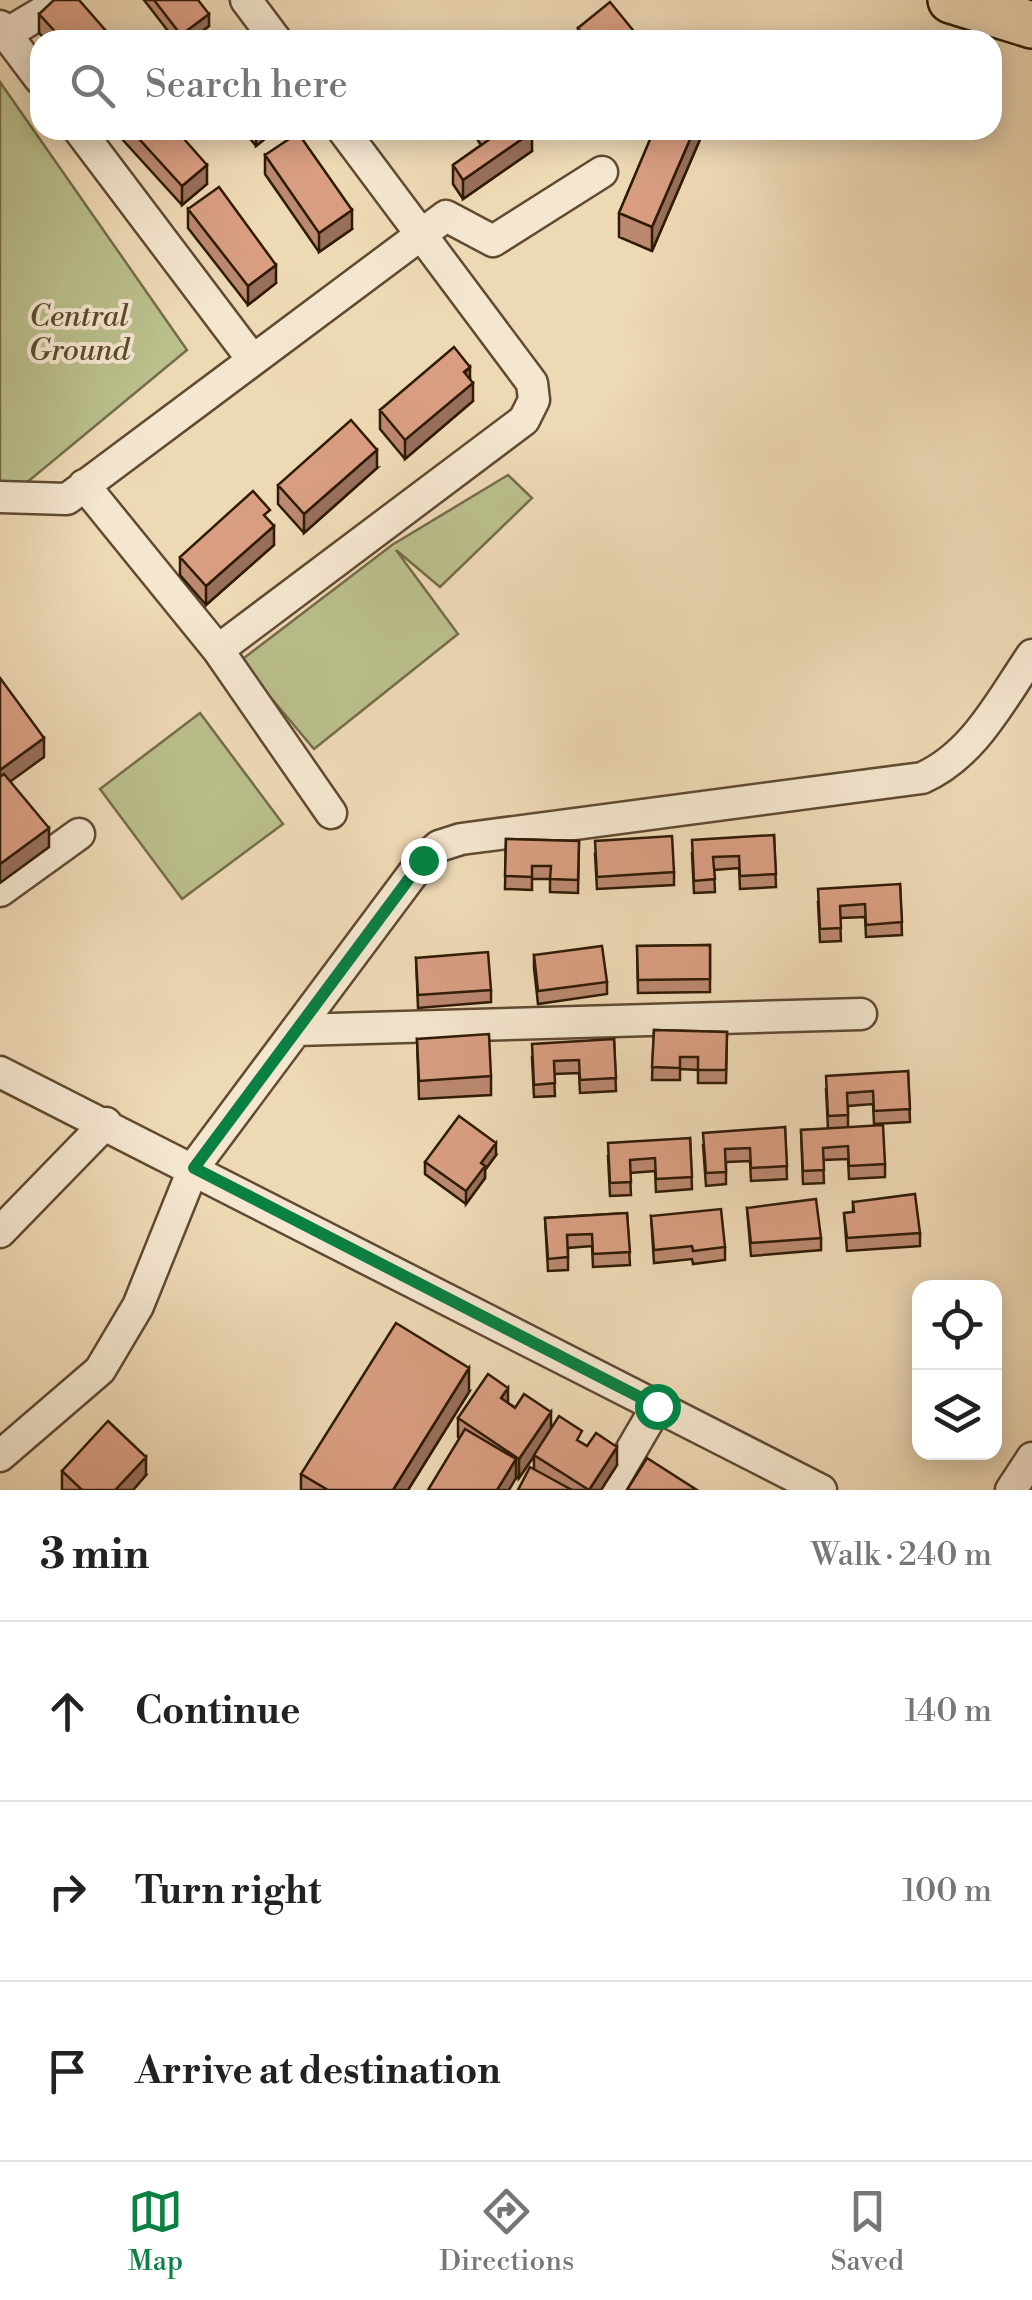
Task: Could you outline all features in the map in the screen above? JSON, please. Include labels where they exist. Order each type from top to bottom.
[{"type":"highway","points":[[951,0],[1032,25]]},
{"type":"street","points":[[30,66],[3,30],[63,0]]},
{"type":"street","points":[[246,0],[268,30]]},
{"type":"street","points":[[87,140],[252,358]]},
{"type":"street","points":[[218,650],[524,420],[534,400],[532,383],[350,140]]},
{"type":"street","points":[[0,497],[66,499],[446,216],[492,241],[602,172]]},
{"type":"street","points":[[84,485],[218,650],[331,813]]},
{"type":"street","points":[[0,1456],[100,1370],[138,1306],[194,1168],[423,860],[438,846],[462,839],[922,778],[944,768],[969,745],[1032,655]]},
{"type":"street","points":[[0,890],[79,834]]},
{"type":"street","points":[[296,1030],[861,1014]]},
{"type":"street","points":[[0,1072],[106,1122],[822,1490]]},
{"type":"street","points":[[0,1232],[106,1122]]},
{"type":"street","points":[[608,1490],[657,1406]]},
{"type":"street","points":[[1011,1490],[1032,1458]]},
{"type":"green space","name":"Central Ground","points":[[0,82],[30,125],[30,140],[40,140],[187,350],[25,484],[0,482]]},
{"type":"green space","points":[[508,475],[532,498],[440,587],[396,550],[458,634],[314,749],[240,661],[392,545]]},
{"type":"green space","points":[[200,713],[283,824],[182,899],[100,789]]},
{"type":"building","points":[[54,0],[79,0],[105,30],[54,30],[39,14]]},
{"type":"building","points":[[154,0],[198,0],[209,14],[188,30],[177,30]]},
{"type":"building","points":[[610,2],[633,30],[580,30]]},
{"type":"building","points":[[140,140],[185,140],[207,165],[182,186]]},
{"type":"building","points":[[288,140],[303,140],[352,210],[319,233],[265,155]]},
{"type":"building","points":[[489,140],[520,140],[463,180],[453,165]]},
{"type":"building","points":[[650,140],[690,140],[652,227],[619,213]]},
{"type":"building","points":[[219,187],[276,265],[248,286],[188,209]]},
{"type":"building","points":[[454,347],[470,367],[464,372],[473,383],[405,440],[380,410]]},
{"type":"building","points":[[351,420],[377,450],[304,514],[278,485]]},
{"type":"building","points":[[253,491],[270,510],[264,515],[274,526],[206,586],[180,557]]},
{"type":"building","points":[[0,678],[44,738],[0,770]]},
{"type":"building","points":[[4,774],[49,828],[0,864],[0,777]]},
{"type":"building","points":[[774,835],[776,874],[740,876],[739,856],[713,857],[715,879],[694,881],[692,840]]},
{"type":"building","points":[[672,836],[674,872],[597,877],[595,841]]},
{"type":"building","points":[[506,839],[579,841],[578,880],[550,879],[551,866],[532,866],[532,877],[505,876]]},
{"type":"building","points":[[900,884],[902,922],[866,925],[865,904],[840,906],[841,928],[820,929],[818,889]]},
{"type":"building","points":[[710,945],[710,979],[638,980],[637,946]]},
{"type":"building","points":[[602,946],[607,982],[538,991],[534,955]]},
{"type":"building","points":[[488,952],[491,990],[418,995],[416,958]]},
{"type":"building","points":[[654,1030],[727,1032],[726,1070],[698,1070],[698,1057],[680,1057],[680,1068],[652,1067]]},
{"type":"building","points":[[489,1034],[491,1076],[419,1081],[417,1039]]},
{"type":"building","points":[[614,1039],[616,1078],[580,1080],[579,1060],[554,1061],[555,1083],[534,1085],[532,1044]]},
{"type":"building","points":[[908,1071],[910,1109],[874,1111],[873,1091],[847,1093],[848,1115],[828,1116],[826,1076]]},
{"type":"building","points":[[459,1116],[496,1143],[466,1191],[425,1162]]},
{"type":"building","points":[[883,1125],[885,1164],[849,1166],[848,1146],[823,1148],[824,1170],[803,1171],[801,1130]]},
{"type":"building","points":[[785,1127],[787,1166],[751,1168],[750,1148],[725,1149],[726,1172],[706,1173],[703,1133]]},
{"type":"building","points":[[690,1138],[692,1177],[656,1179],[655,1158],[630,1160],[631,1182],[610,1183],[608,1143]]},
{"type":"building","points":[[915,1194],[920,1233],[847,1238],[844,1213],[854,1212],[853,1202]]},
{"type":"building","points":[[816,1199],[821,1238],[751,1243],[747,1208]]},
{"type":"building","points":[[721,1209],[725,1247],[654,1250],[651,1216]]},
{"type":"building","points":[[627,1213],[630,1252],[593,1254],[592,1234],[567,1235],[568,1257],[548,1259],[545,1218]]},
{"type":"building","points":[[396,1323],[469,1368],[393,1490],[328,1490],[301,1474]]},
{"type":"building","points":[[488,1374],[508,1388],[501,1398],[515,1408],[524,1394],[551,1412],[519,1459],[458,1418]]},
{"type":"building","points":[[559,1416],[582,1431],[577,1440],[587,1446],[596,1433],[617,1447],[589,1490],[534,1455]]},
{"type":"building","points":[[108,1421],[146,1457],[115,1490],[82,1490],[62,1471]]},
{"type":"building","points":[[465,1429],[516,1459],[497,1490],[428,1490]]},
{"type":"building","points":[[647,1458],[697,1490],[627,1490]]},
{"type":"building","points":[[530,1467],[572,1490],[518,1490]]},
{"type":"route","points":[[423,860],[194,1168],[657,1406]]}]
